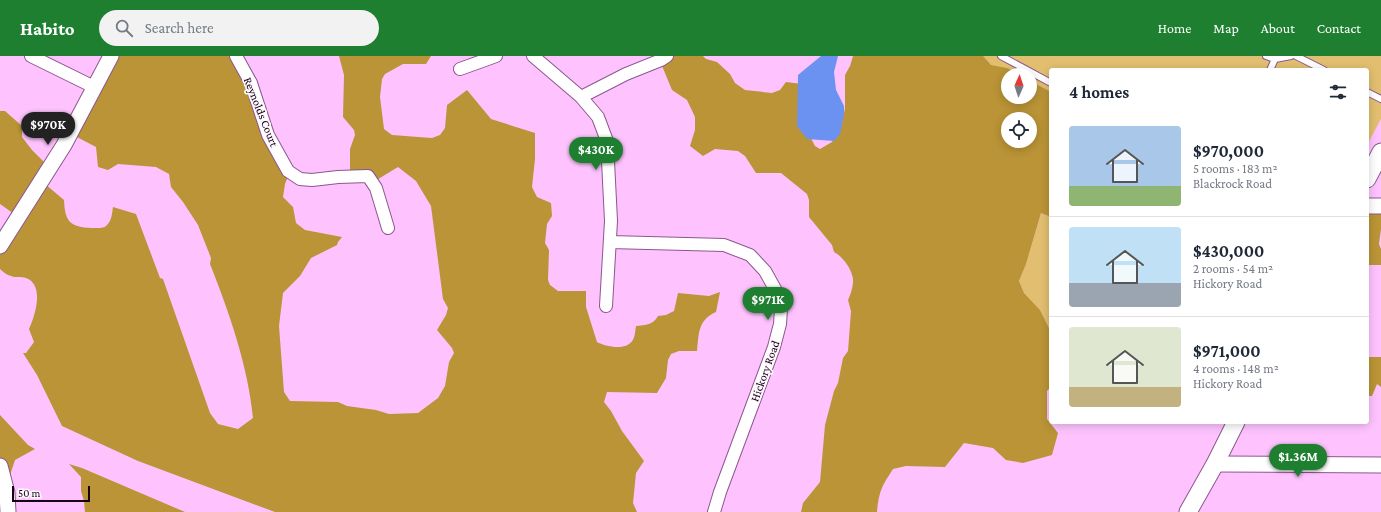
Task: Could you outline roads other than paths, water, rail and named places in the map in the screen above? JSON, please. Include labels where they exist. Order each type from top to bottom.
[{"type":"main road","points":[[1369,175],[1381,152]]},
{"type":"main road","points":[[1188,512],[1215,464],[1235,424]]},
{"type":"street","points":[[31,56],[94,87]]},
{"type":"street","points":[[0,246],[64,146],[111,56]]},
{"type":"street","name":"Reynolds Court","points":[[236,56],[250,83],[268,135],[288,171],[300,179],[312,180],[368,176],[376,188],[388,228]]},
{"type":"street","points":[[460,69],[496,56]]},
{"type":"street","points":[[533,56],[581,97],[598,117],[607,141],[611,221],[606,306]]},
{"type":"street","points":[[581,97],[626,74],[661,60],[667,56]]},
{"type":"street","points":[[1369,206],[1381,206]]},
{"type":"street","name":"Hickory Road","points":[[610,242],[724,244],[750,255],[765,271],[775,288],[781,309],[780,324],[774,347],[714,512]]},
{"type":"street","points":[[1215,464],[1381,465]]},
{"type":"street","points":[[0,466],[7,493],[8,512]]},
{"type":"lane","points":[[1001,56],[1049,82]]},
{"type":"lane","points":[[1266,56],[1275,59],[1291,56]]},
{"type":"lane","points":[[1296,56],[1320,68]]},
{"type":"lane","points":[[1271,68],[1275,59]]},
{"type":"lane","points":[[1369,93],[1381,99]]},
{"type":"water","points":[[821,56],[838,56],[834,72],[836,90],[844,106],[844,115],[840,134],[834,141],[807,139],[797,126],[798,75]]}]
